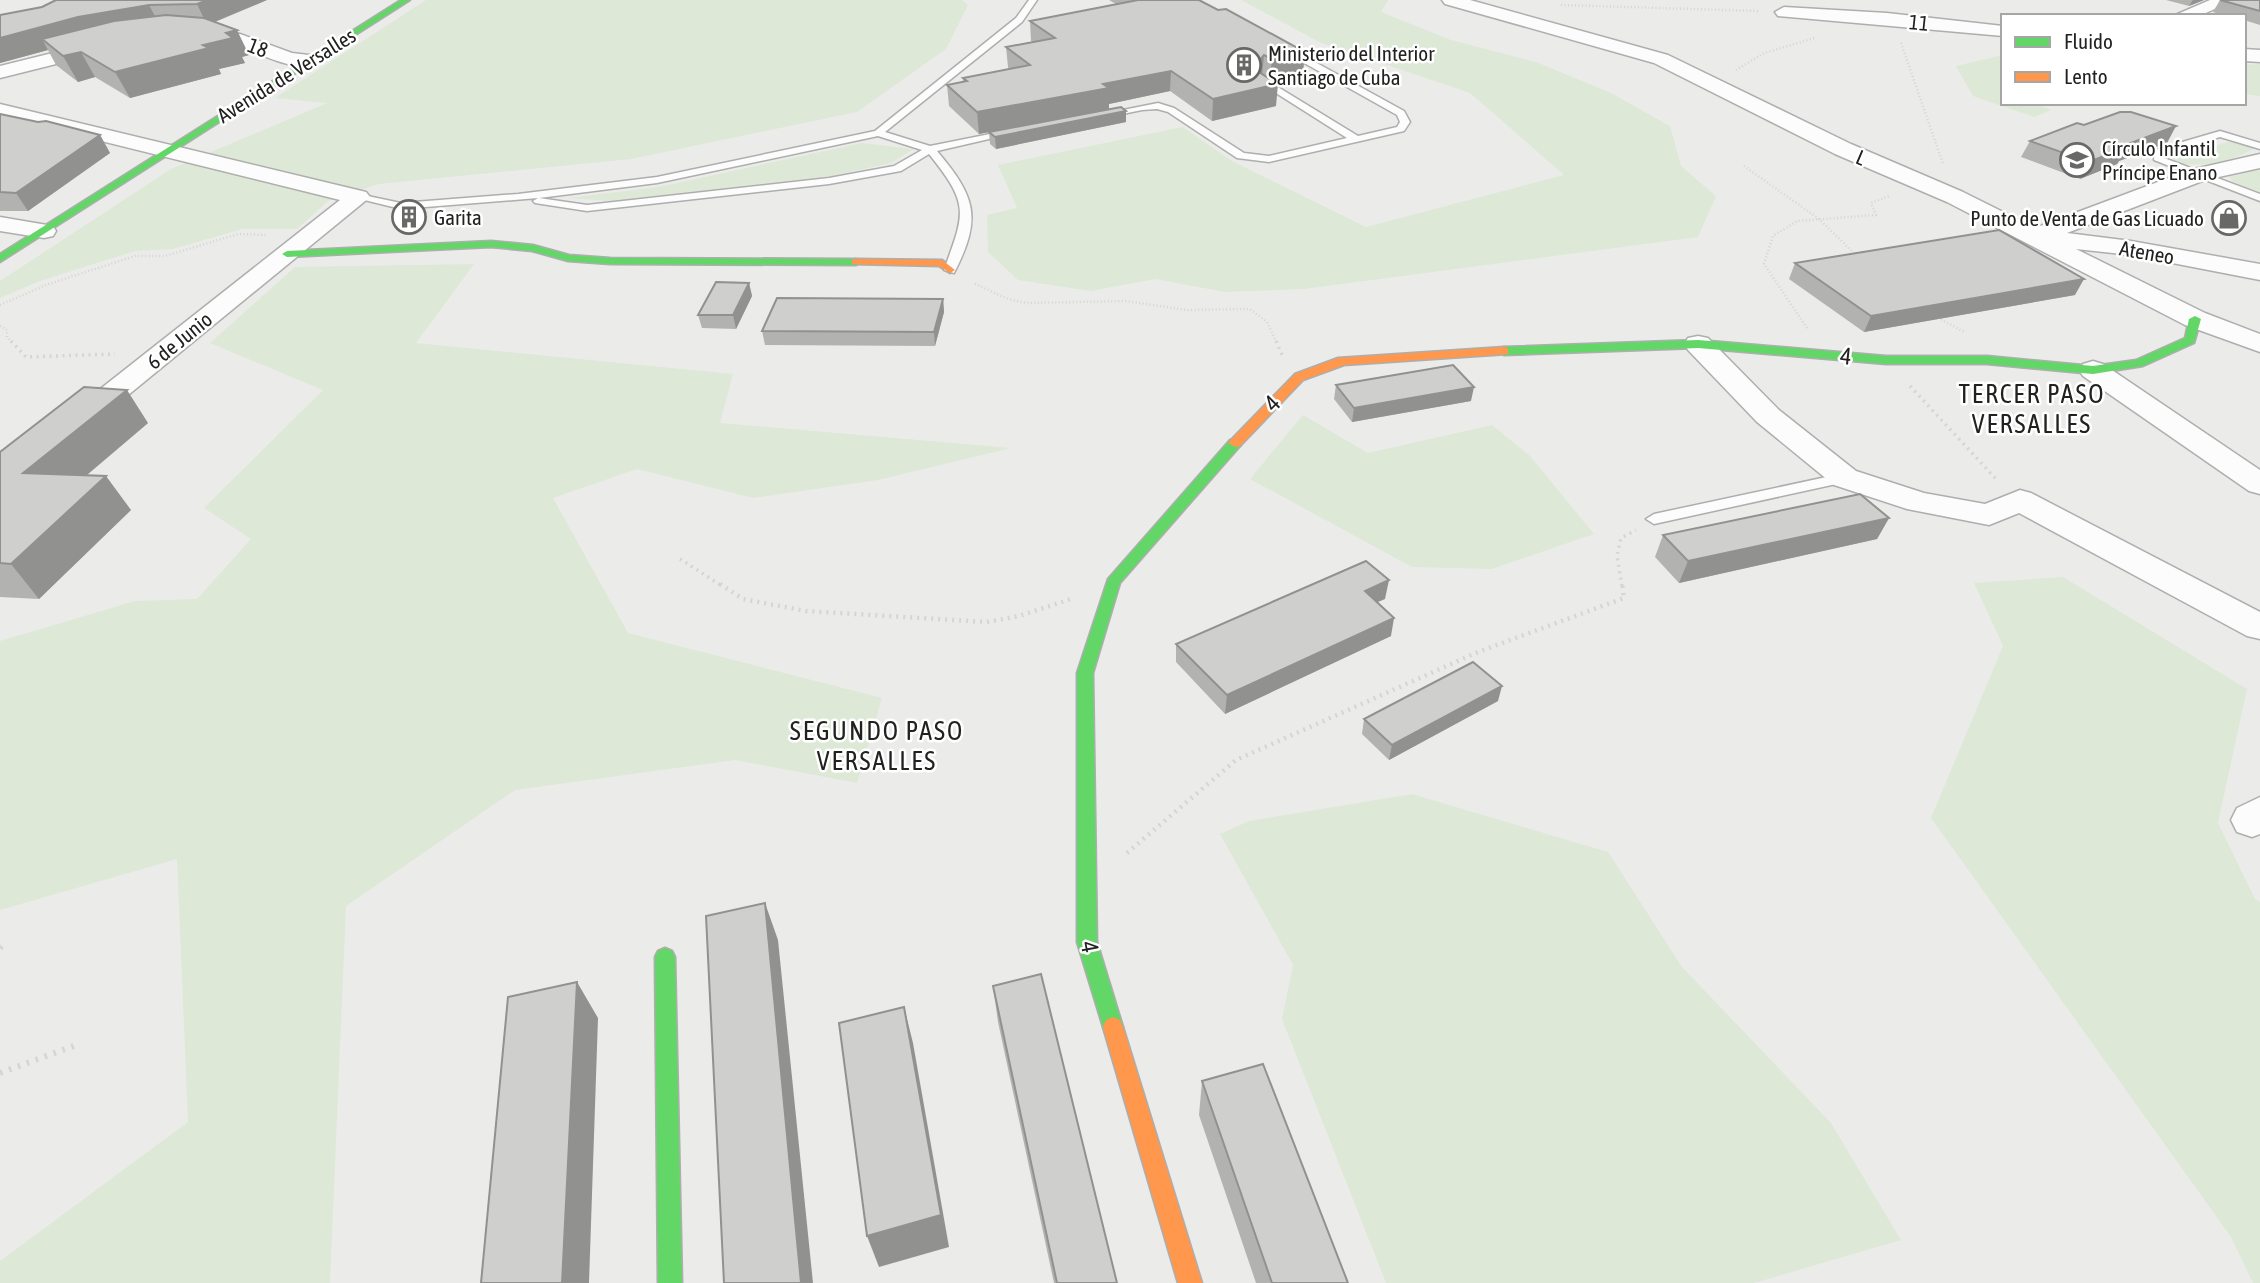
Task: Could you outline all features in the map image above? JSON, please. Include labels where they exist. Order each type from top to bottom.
[{"type":"street","name":"Avenida de Versalles","points":[[0,259],[406,0]]},
{"type":"street","name":"L","points":[[1451,0],[1661,58],[1843,149],[1955,197],[2195,318],[2260,344]]},
{"type":"street","points":[[2183,10],[2226,0]]},
{"type":"street","points":[[1887,18],[1938,4]]},
{"type":"street","name":"11","points":[[1784,12],[1887,18],[2001,31]]},
{"type":"street","name":"18","points":[[176,32],[227,37],[284,58],[310,60]]},
{"type":"street","points":[[0,72],[119,43]]},
{"type":"street","points":[[0,110],[358,197]]},
{"type":"street","points":[[2034,237],[2198,175],[2260,162]]},
{"type":"street","name":"6 de Junio","points":[[0,484],[358,197]]},
{"type":"street","points":[[2089,216],[2131,248]]},
{"type":"street","points":[[0,224],[44,231]]},
{"type":"street","name":"Ateneo","points":[[2034,237],[2131,248],[2260,272]]},
{"type":"street","points":[[296,247],[491,244],[533,248],[568,258],[610,261],[930,262],[942,263],[950,270]]},
{"type":"street","name":"4","points":[[1190,1283],[1087,942],[1085,673],[1113,582],[1269,405],[1299,377],[1342,361],[1459,352],[1698,344],[1886,360],[1987,360],[2093,370],[2139,363],[2190,340],[2195,318]]},
{"type":"street","points":[[1698,344],[1768,415],[1846,478],[1918,502],[1989,515],[2020,500],[2260,627]]},
{"type":"street","points":[[2093,370],[2260,484]]},
{"type":"street","points":[[665,957],[670,1283]]},
{"type":"lane","points":[[358,197],[401,206],[518,197],[657,180],[878,133],[1019,20],[1033,0]]},
{"type":"lane","points":[[1089,117],[1158,106],[1171,110],[1241,156],[1254,159],[1269,159],[1400,129],[1405,122],[1401,113],[1270,40]]},
{"type":"lane","points":[[1263,81],[1356,139]]},
{"type":"lane","points":[[518,197],[587,208],[829,181],[897,169],[930,149],[1023,131]]},
{"type":"lane","points":[[878,133],[930,149],[958,183],[968,219],[950,270]]},
{"type":"lane","points":[[2260,146],[2220,134],[2159,152],[2159,160],[2260,198]]},
{"type":"lane","points":[[1654,519],[1846,478]]},
{"type":"path","points":[[1549,5],[1784,12]]},
{"type":"path","points":[[1887,18],[1902,46],[1955,197]]},
{"type":"path","points":[[1709,83],[1707,78],[1736,69],[1764,53],[1825,36]]},
{"type":"path","points":[[1744,166],[1819,219],[1862,261]]},
{"type":"path","points":[[1819,353],[1799,312],[1764,264],[1773,236],[1797,221],[1876,215],[1871,203],[1918,182]]},
{"type":"path","points":[[0,305],[46,285],[135,256],[165,256],[238,234],[272,235],[296,247]]},
{"type":"path","points":[[950,270],[996,295],[1026,303],[1126,301],[1187,310],[1250,309],[1267,322],[1287,366],[1299,377]]},
{"type":"path","points":[[1925,308],[1972,336]]},
{"type":"path","points":[[0,326],[7,330],[7,337],[26,357],[126,353],[157,358]]},
{"type":"path","points":[[1886,360],[1992,476],[2020,500]]},
{"type":"path","points":[[1086,888],[1236,760],[1478,652],[1624,598],[1617,556],[1621,538],[1654,519]]},
{"type":"path","points":[[680,559],[743,599],[766,606],[959,622],[987,622],[1019,616],[1113,582]]},
{"type":"path","points":[[0,1073],[79,1044]]},
{"type":"green space","points":[[426,0],[962,0],[968,5],[946,49],[857,112],[631,159],[379,184],[328,201],[297,229],[242,229],[173,249],[135,251],[40,281],[0,298],[0,281],[171,169],[327,103],[275,98]]},
{"type":"green space","points":[[1241,0],[1388,0],[1381,12],[1451,40],[1536,62],[1611,93],[1670,126],[1681,166],[1716,196],[1698,237],[1304,289],[1225,292],[1155,279],[1091,291],[1018,280],[988,252],[987,215],[1017,208],[998,165],[1183,127],[1232,161],[1366,227],[1564,175],[1470,93],[1319,42]]},
{"type":"green space","points":[[2001,55],[2001,105],[2039,105],[2051,110],[2034,117],[1973,96],[1956,66]]},
{"type":"green space","points":[[2260,64],[2260,96],[2246,94],[2246,65]]},
{"type":"green space","points":[[2228,142],[2242,143],[2253,149],[2212,163],[2188,164],[2172,158]]},
{"type":"green space","points":[[862,143],[914,149],[891,163],[831,176],[611,201],[568,198],[658,187]]},
{"type":"green space","points":[[2260,168],[2260,193],[2234,183],[2229,177]]},
{"type":"green space","points":[[474,264],[416,343],[733,374],[720,423],[1011,448],[878,480],[753,498],[637,469],[553,498],[628,633],[882,698],[857,783],[735,760],[515,790],[346,906],[330,1283],[0,1283],[0,1261],[188,1122],[177,859],[0,910],[0,641],[135,601],[197,599],[251,539],[204,508],[323,390],[210,343],[295,267]]},
{"type":"green space","points":[[1303,415],[1368,453],[1492,425],[1530,456],[1594,534],[1492,569],[1412,567],[1250,479]]},
{"type":"green space","points":[[2063,577],[2247,689],[2218,823],[2255,899],[2260,902],[2260,1283],[2253,1283],[2231,1237],[1931,818],[2003,646],[1974,583]]},
{"type":"green space","points":[[1412,794],[1608,852],[1682,967],[1831,1123],[1901,1240],[1754,1283],[1386,1283],[1282,1019],[1293,965],[1220,834],[1249,821]]},
{"type":"building","points":[[56,0],[208,0],[197,4],[149,5],[78,17],[0,38],[0,15],[42,7]]},
{"type":"building","points":[[1138,0],[1199,0],[1218,10],[1226,9],[1305,52],[1272,59],[1264,55],[1259,61],[1246,64],[1278,84],[1213,99],[1171,71],[1103,84],[1109,88],[977,112],[947,85],[967,81],[963,78],[1030,65],[1006,47],[1055,38],[1030,21]]},
{"type":"building","points":[[2220,0],[2260,0],[2260,11]]},
{"type":"building","points":[[166,15],[204,18],[237,30],[226,33],[233,38],[203,45],[209,48],[115,72],[81,52],[63,56],[42,39],[114,21]]},
{"type":"building","points":[[1121,107],[1126,111],[995,137],[989,132]]},
{"type":"building","points":[[2120,112],[2131,112],[2176,126],[2089,162],[2030,141],[2077,123],[2084,125]]},
{"type":"building","points":[[0,114],[38,122],[46,121],[100,135],[16,193],[0,192]]},
{"type":"building","points":[[1999,230],[2084,279],[1871,316],[1795,263]]},
{"type":"building","points":[[716,282],[749,283],[733,315],[698,315]]},
{"type":"building","points":[[777,298],[943,299],[934,332],[762,331]]},
{"type":"building","points":[[1453,365],[1474,387],[1354,408],[1336,385]]},
{"type":"building","points":[[84,387],[127,390],[23,473],[106,476],[11,564],[0,563],[0,452]]},
{"type":"building","points":[[1860,494],[1889,518],[1688,561],[1663,535]]},
{"type":"building","points":[[1366,561],[1389,580],[1365,591],[1394,618],[1227,695],[1176,644]]},
{"type":"building","points":[[1473,662],[1502,686],[1392,745],[1364,719]]},
{"type":"building","points":[[765,903],[801,1283],[724,1283],[706,916]]},
{"type":"building","points":[[1041,974],[1117,1283],[1057,1283],[993,986]]},
{"type":"building","points":[[577,982],[562,1283],[481,1283],[508,997]]},
{"type":"building","points":[[904,1007],[941,1215],[867,1236],[839,1023]]},
{"type":"building","points":[[1263,1064],[1348,1283],[1272,1283],[1202,1081]]},
{"type":"traffic: fast","points":[[0,259],[406,0]]},
{"type":"traffic: fast","points":[[287,254],[491,244],[533,248],[568,258],[610,261],[856,262]]},
{"type":"traffic: fast","points":[[1504,351],[1698,344],[1886,360],[1987,360],[2093,370],[2139,363],[2190,340],[2195,319]]},
{"type":"traffic: fast","points":[[1113,1027],[1087,942],[1085,673],[1113,582],[1235,443]]},
{"type":"traffic: fast","points":[[665,957],[670,1283]]},
{"type":"traffic: slow","points":[[856,262],[942,263],[950,270]]},
{"type":"traffic: slow","points":[[1235,443],[1299,377],[1342,361],[1504,351]]},
{"type":"traffic: slow","points":[[1113,1027],[1190,1283]]},
{"type":"place","name":"Ministerio del Interior Santiago de Cuba","points":[[1244,65]]},
{"type":"place","name":"Círculo Infantil Príncipe Enano","points":[[2077,160]]},
{"type":"place","name":"Garita","points":[[409,217]]},
{"type":"place","name":"Punto de Venta de Gas Licuado","points":[[2229,218]]},
{"type":"district","name":"TERCER PASO VERSALLES","points":[[2032,409]]},
{"type":"district","name":"SEGUNDO PASO VERSALLES","points":[[877,746]]}]
